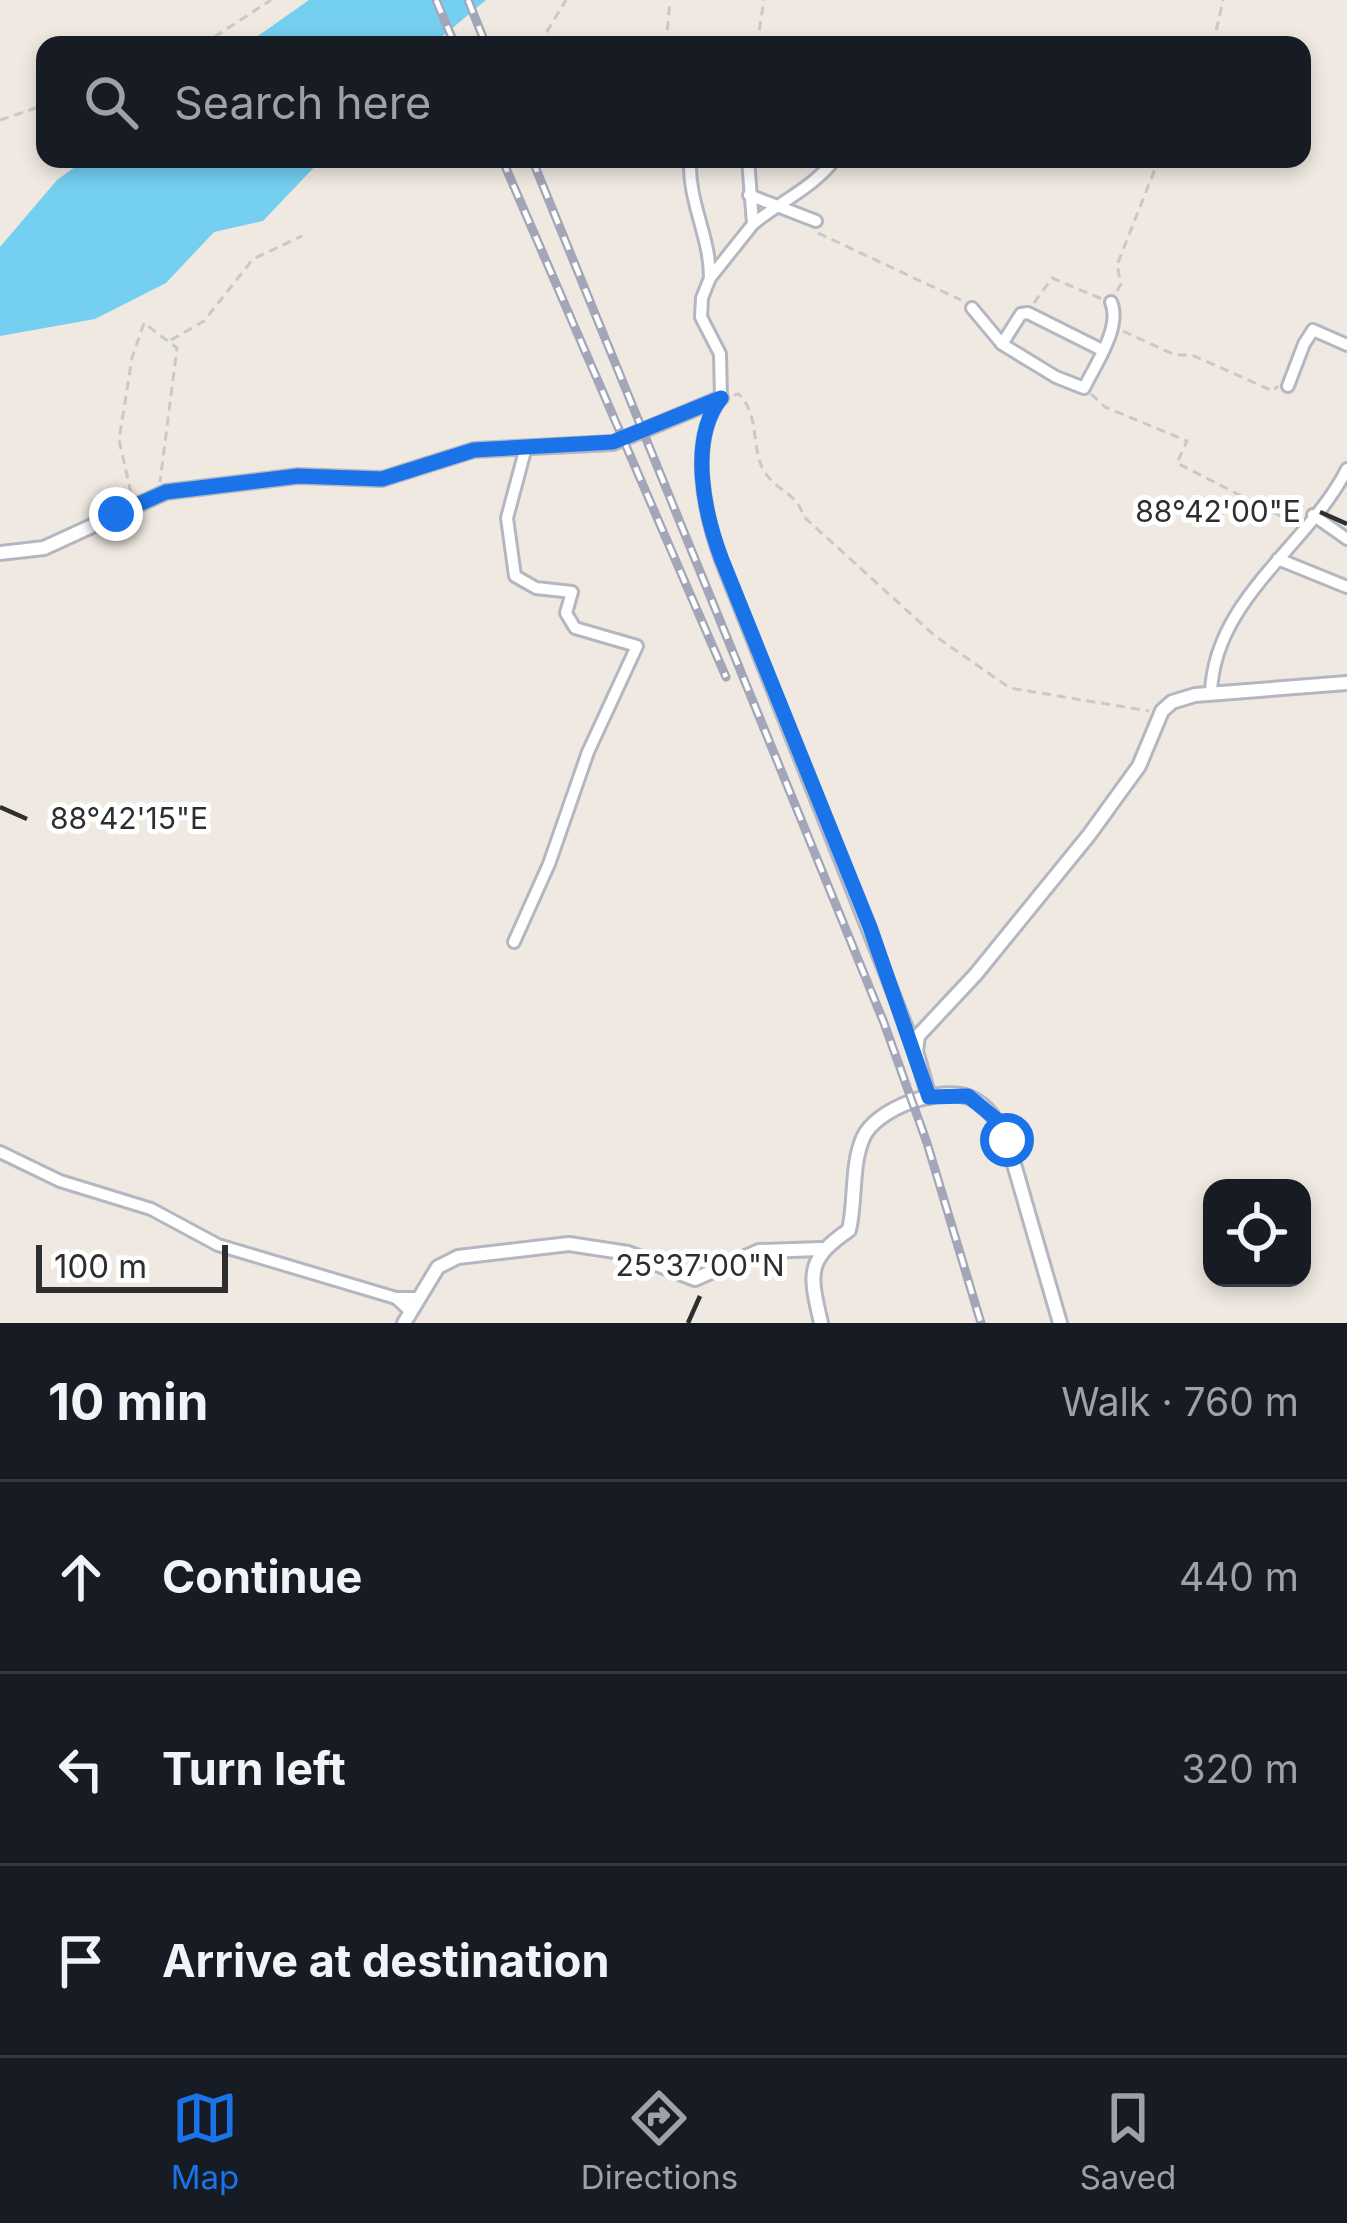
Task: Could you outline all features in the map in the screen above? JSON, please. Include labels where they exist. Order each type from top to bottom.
[{"type":"street","points":[[690,168],[689,193],[706,240],[710,278]]},
{"type":"street","points":[[748,168],[753,224]]},
{"type":"street","points":[[827,168],[808,188],[753,224],[710,278],[702,298],[701,317],[720,354],[721,398],[706,417],[705,507],[916,1052],[929,1097]]},
{"type":"street","points":[[749,195],[816,221]]},
{"type":"street","points":[[972,308],[1002,344],[1084,388],[1113,327],[1111,302]]},
{"type":"street","points":[[1002,344],[1021,314],[1028,314],[1102,350]]},
{"type":"street","points":[[1287,381],[1313,330],[1347,344]]},
{"type":"street","points":[[0,553],[44,548],[158,496],[298,476],[382,479],[474,450],[613,442],[721,398]]},
{"type":"street","points":[[514,942],[549,864],[588,752],[637,646],[575,628],[566,613],[572,592],[536,588],[515,576],[507,518],[526,447]]},
{"type":"street","points":[[1211,693],[1213,668],[1229,628],[1347,469]]},
{"type":"street","points":[[1312,515],[1347,538]]},
{"type":"street","points":[[1278,559],[1347,587]]},
{"type":"street","points":[[916,1052],[918,1036],[928,1022],[976,974],[1139,766],[1162,711],[1184,698],[1211,693],[1347,683]]},
{"type":"street","points":[[0,1152],[60,1181],[151,1209],[218,1245],[396,1298],[410,1310],[438,1267],[458,1257],[568,1244],[628,1253],[694,1280],[759,1251],[820,1249],[849,1230],[863,1136],[876,1118],[929,1097],[968,1096],[996,1119],[1007,1140],[1060,1323]]},
{"type":"street","points":[[820,1249],[811,1277],[821,1323]]},
{"type":"path","points":[[544,36],[566,0]]},
{"type":"path","points":[[667,36],[670,0]]},
{"type":"path","points":[[758,36],[764,0]]},
{"type":"path","points":[[1216,36],[1222,0]]},
{"type":"path","points":[[216,36],[268,2]]},
{"type":"path","points":[[0,121],[36,108]]},
{"type":"path","points":[[1028,314],[1052,278],[1111,302],[1121,284],[1117,265],[1155,168]]},
{"type":"path","points":[[816,221],[818,236],[972,308]]},
{"type":"path","points":[[169,341],[204,321],[253,259],[302,236]]},
{"type":"path","points":[[134,506],[119,440],[132,358],[145,323],[177,348],[158,496]]},
{"type":"path","points":[[1113,327],[1273,391],[1287,381]]},
{"type":"path","points":[[1084,388],[1106,406],[1187,441],[1177,464],[1303,527]]},
{"type":"path","points":[[721,398],[739,394],[752,408],[765,473],[800,502],[803,516],[935,636],[1010,688],[1128,710],[1162,711]]},
{"type":"water","points":[[309,0],[486,0],[443,36],[258,36]]},
{"type":"water","points":[[74,168],[313,168],[263,221],[214,232],[166,283],[95,319],[0,336],[0,247],[57,180]]},
{"type":"railway","points":[[436,0],[451,36]]},
{"type":"railway","points":[[468,0],[482,36]]},
{"type":"railway","points":[[506,168],[726,677]]},
{"type":"railway","points":[[536,168],[884,1023],[927,1143],[981,1323]]},
{"type":"route","points":[[116,514],[166,492],[298,476],[382,479],[474,450],[613,442],[721,398],[706,417],[705,507],[711,532],[870,927],[929,1097],[968,1096],[996,1119],[1007,1140]]}]
